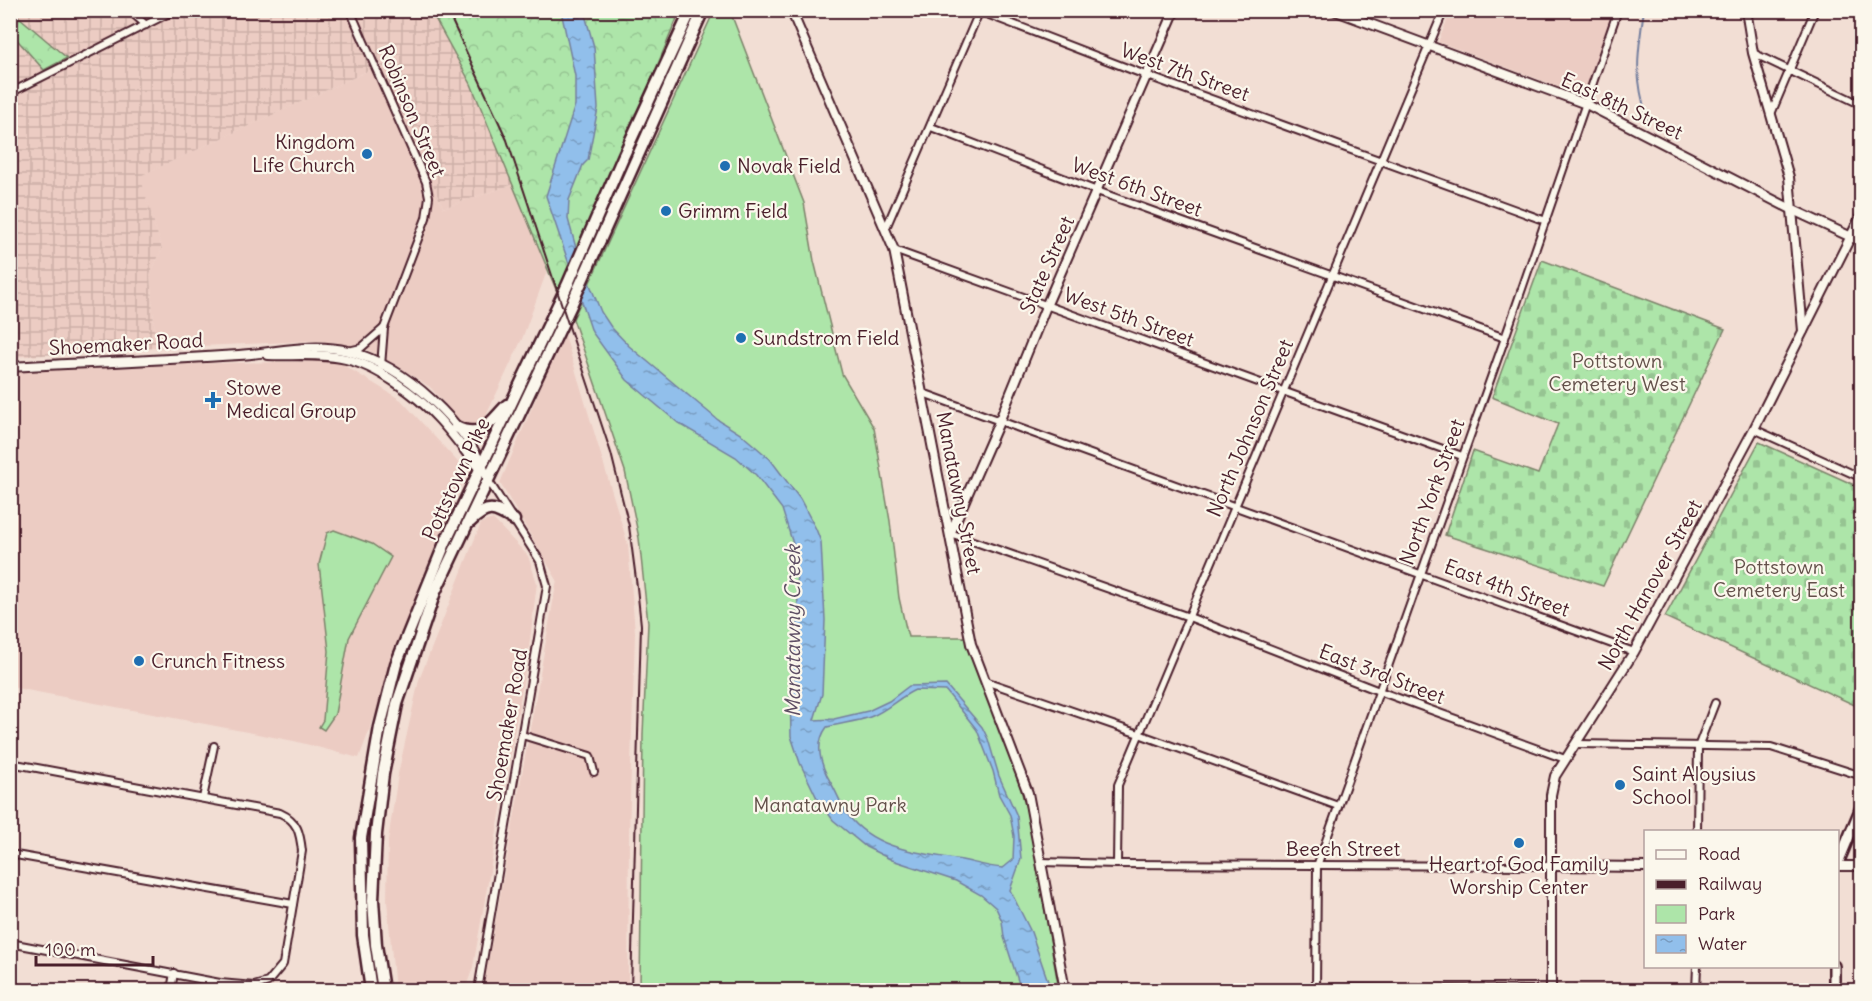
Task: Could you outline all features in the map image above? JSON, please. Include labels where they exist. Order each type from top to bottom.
[{"type":"highway","name":"Pottstown Pike","points":[[371,990],[363,934],[361,838],[380,727],[400,654],[445,543],[567,286],[691,10]]},
{"type":"highway","name":"Pottstown Pike","points":[[383,990],[376,945],[373,900],[376,834],[383,774],[397,704],[409,667],[435,592],[572,303],[703,10]]},
{"type":"highway","points":[[456,427],[467,432],[484,429],[514,399]]},
{"type":"highway","points":[[466,526],[479,514],[492,509],[514,520]]},
{"type":"main road","points":[[1839,862],[1862,805]]},
{"type":"main road","points":[[1834,968],[1834,990]]},
{"type":"street","points":[[129,10],[146,25]]},
{"type":"street","points":[[10,93],[175,10]]},
{"type":"street","name":"Robinson Street","points":[[350,10],[426,182],[429,197],[426,218],[384,327],[379,368]]},
{"type":"street","name":"Manatawny Street","points":[[791,10],[894,250],[971,644],[1028,793],[1065,990]]},
{"type":"street","name":"State Street","points":[[950,533],[1175,10]]},
{"type":"street","name":"East 8th Street","points":[[1333,10],[1586,104],[1793,210],[1862,242]]},
{"type":"street","name":"North Johnson Street","points":[[1117,864],[1118,785],[1444,10]]},
{"type":"street","name":"North York Street","points":[[1316,989],[1317,866],[1505,338],[1618,10]]},
{"type":"street","points":[[1746,10],[1753,53],[1789,177],[1803,333]]},
{"type":"street","points":[[1771,114],[1815,10]]},
{"type":"street","points":[[885,230],[980,11]]},
{"type":"street","name":"West 7th Street","points":[[980,11],[1148,76],[1546,220]]},
{"type":"street","points":[[1753,53],[1862,105]]},
{"type":"street","name":"West 6th Street","points":[[931,127],[1097,191],[1505,338]]},
{"type":"street","name":"North Hanover Street","points":[[1551,990],[1551,795],[1555,776],[1634,652],[1754,429],[1862,214]]},
{"type":"street","name":"West 5th Street","points":[[894,250],[1462,456]]},
{"type":"street","name":"Robinson Street","points":[[347,351],[361,348],[384,327]]},
{"type":"street","name":"Shoemaker Road","points":[[242,355],[321,347],[347,351],[426,395],[444,411],[456,427],[540,561],[547,586],[478,990]]},
{"type":"street","name":"Shoemaker Road","points":[[10,367],[242,355],[336,357],[379,368],[438,417],[481,467]]},
{"type":"street","name":"East 4th Street","points":[[923,393],[1634,652]]},
{"type":"street","points":[[1754,429],[1862,478]]},
{"type":"street","name":"East 3rd Street","points":[[950,533],[1189,617],[1379,691],[1565,759]]},
{"type":"street","points":[[986,681],[1338,806]]},
{"type":"street","points":[[1697,830],[1698,747],[1715,703]]},
{"type":"street","points":[[522,735],[590,756],[594,772]]},
{"type":"street","points":[[1577,744],[1771,747],[1862,776]]},
{"type":"street","points":[[203,798],[214,746]]},
{"type":"street","points":[[10,763],[280,813],[290,817],[300,833],[302,851],[283,964],[268,982],[254,986],[220,983],[10,944]]},
{"type":"street","points":[[10,854],[293,904]]},
{"type":"street","name":"Beech Street","points":[[1041,862],[1644,867]]},
{"type":"street","points":[[1839,864],[1862,866]]},
{"type":"street","points":[[1696,990],[1697,968]]},
{"type":"street","points":[[171,990],[174,973]]},
{"type":"street","points":[[1065,990],[1862,990]]},
{"type":"shaded area","points":[[1451,10],[1614,11],[1584,96],[1438,42]]},
{"type":"shaded area","points":[[12,11],[431,11],[471,84],[514,184],[443,208],[381,65],[140,176],[162,249],[150,275],[156,348],[11,357],[11,33],[44,70],[67,58]]},
{"type":"shaded area","points":[[381,65],[443,208],[514,184],[548,268],[522,339],[484,420],[476,427],[462,423],[430,387],[366,349],[333,342],[312,341],[156,348],[150,275],[162,249],[139,176]]},
{"type":"shaded area","points":[[564,332],[628,545],[635,632],[629,834],[628,990],[483,990],[557,580],[500,483]]},
{"type":"shaded area","points":[[337,361],[401,400],[466,471],[359,758],[294,741],[11,687],[10,367]]},
{"type":"shaded area","points":[[493,519],[528,556],[537,583],[528,655],[473,967],[465,990],[395,990],[387,901],[388,841],[398,774],[419,680],[481,523]]},
{"type":"green space","points":[[11,10],[67,58],[44,70],[11,33]]},
{"type":"green space","points":[[431,11],[680,11],[560,299],[471,84]]},
{"type":"green space","name":"Manatawny Park","points":[[714,11],[730,11],[804,203],[814,261],[842,374],[874,428],[890,521],[899,598],[908,637],[964,637],[1019,782],[1028,816],[1059,990],[640,990],[643,734],[648,623],[639,538],[625,471],[573,319]]},
{"type":"green space","name":"Pottstown Cemetery West","points":[[1542,260],[1725,329],[1603,586],[1445,535],[1473,451],[1538,474],[1558,424],[1492,397]]},
{"type":"green space","name":"Pottstown Cemetery East","points":[[1759,442],[1861,488],[1861,708],[1665,617]]},
{"type":"green space","points":[[334,530],[372,544],[391,557],[349,638],[335,714],[324,730],[319,727],[323,720],[329,651],[319,564],[327,533]]},
{"type":"water","points":[[561,11],[584,11],[594,47],[598,108],[588,160],[583,165],[569,200],[568,219],[578,255],[601,312],[611,327],[629,346],[718,420],[742,435],[770,459],[800,499],[816,529],[821,542],[825,620],[822,694],[814,720],[834,719],[868,711],[889,701],[909,686],[946,685],[982,727],[999,776],[1017,816],[1021,859],[1010,890],[1031,932],[1051,990],[1021,990],[1004,937],[1002,921],[996,908],[981,895],[956,881],[892,860],[866,847],[833,820],[817,798],[800,763],[791,736],[790,684],[797,632],[798,594],[793,544],[782,509],[756,475],[736,457],[678,423],[627,380],[592,332],[546,196],[575,105],[575,76]],"holes":[[[915,690],[946,691],[977,730],[993,771],[999,795],[1010,815],[1014,836],[1013,860],[1003,868],[916,852],[872,836],[848,815],[822,762],[820,748],[827,727],[870,717]]]},
{"type":"waterway","points":[[1644,10],[1638,66],[1640,92],[1648,121]]},
{"type":"railway","points":[[447,10],[507,140],[611,453],[629,526],[641,625],[631,990]]},
{"type":"place","name":"Kingdom Life Church","points":[[367,154]]},
{"type":"place","name":"Novak Field","points":[[725,166]]},
{"type":"place","name":"Grimm Field","points":[[666,211]]},
{"type":"place","name":"Sundstrom Field","points":[[741,338]]},
{"type":"place","name":"Stowe Medical Group","points":[[213,400]]},
{"type":"place","name":"Crunch Fitness","points":[[139,661]]},
{"type":"place","name":"Saint Aloysius School","points":[[1620,785]]},
{"type":"place","name":"Heart of God Family Worship Center","points":[[1519,843]]},
{"type":"water label","name":"Manatawny Creek","points":[[793,631]]}]
